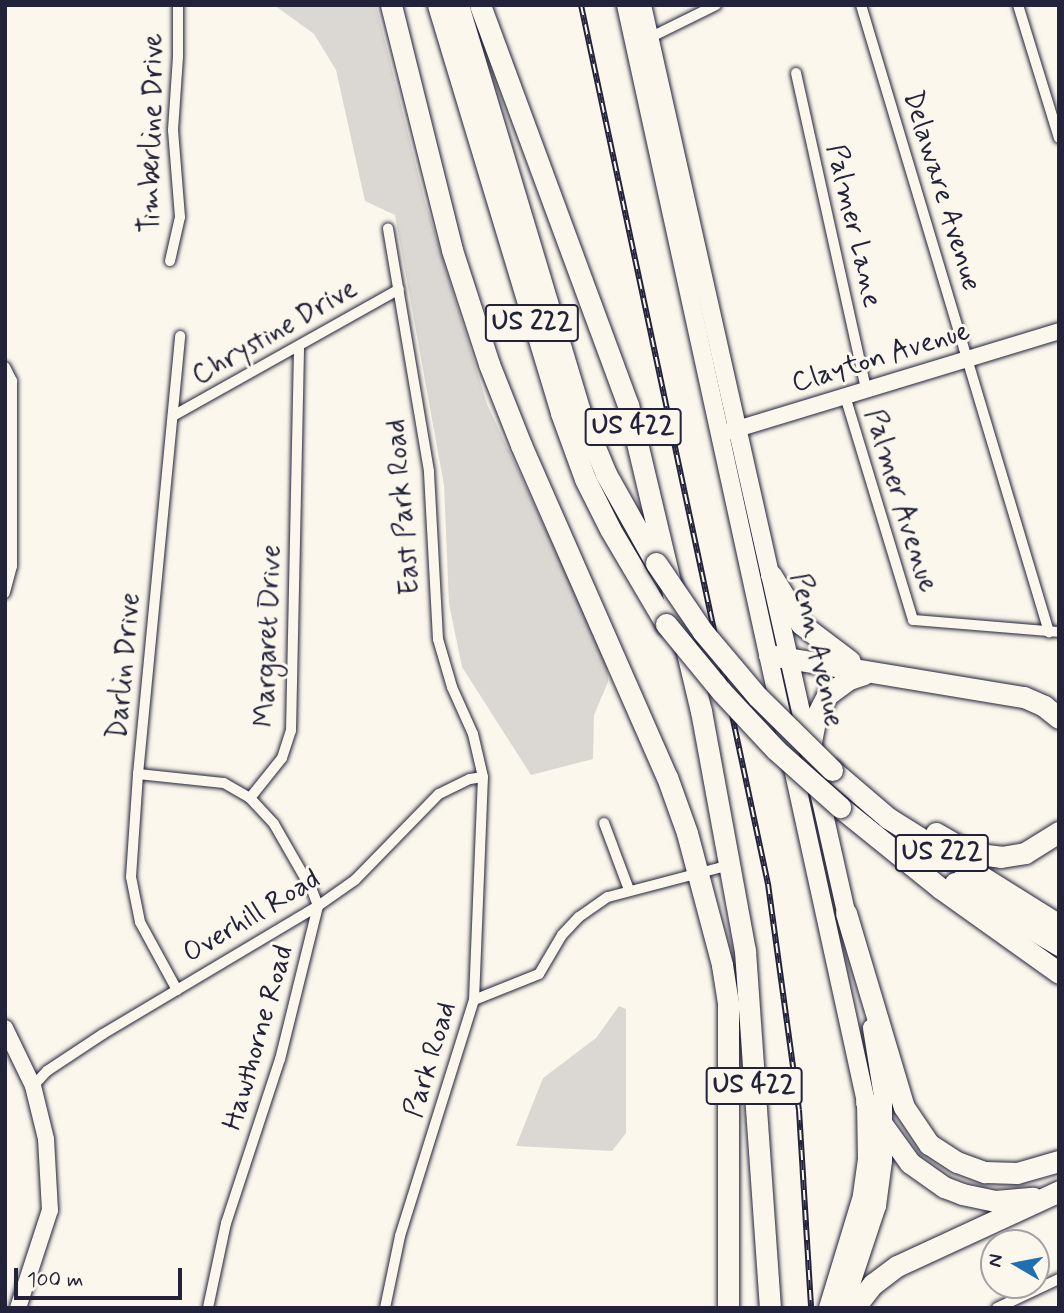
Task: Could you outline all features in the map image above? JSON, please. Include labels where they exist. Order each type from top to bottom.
[{"type":"highway","name":"US 422","points":[[391,5],[452,250],[489,364],[521,445],[662,764],[687,833],[722,965],[728,1004],[728,1308]]},
{"type":"highway","name":"US 222","points":[[438,5],[561,413],[585,478],[610,528],[666,624],[721,691],[776,750],[840,807],[905,852],[1059,944]]},
{"type":"highway","name":"US 222","points":[[458,5],[579,409],[606,474],[656,564],[703,632],[758,697],[832,770],[888,818],[1059,925]]},
{"type":"highway","name":"US 422","points":[[480,5],[628,405],[701,711],[732,864],[745,951],[770,1308]]},
{"type":"highway","points":[[771,575],[801,624],[850,660]]},
{"type":"highway","points":[[783,656],[850,660],[1027,687],[1059,705]]},
{"type":"highway","points":[[783,656],[868,673],[1024,697],[1044,706],[1059,718]]},
{"type":"highway","points":[[810,747],[816,717],[827,695],[849,679],[868,673]]},
{"type":"highway","points":[[832,770],[976,854],[1019,855],[1043,845],[1059,832]]},
{"type":"highway","points":[[840,807],[940,888],[1059,973]]},
{"type":"highway","points":[[846,913],[904,1107],[929,1144],[957,1162],[985,1172],[1017,1173],[1059,1161]]},
{"type":"highway","points":[[866,1102],[910,1163],[924,1175],[962,1194],[1010,1200],[1059,1190]]},
{"type":"highway","points":[[756,1308],[760,1162]]},
{"type":"highway","points":[[854,1308],[873,1284],[897,1266],[1059,1190]]},
{"type":"main road","name":"Penn Avenue","points":[[626,5],[642,41],[771,575],[783,656],[866,1102],[867,1159],[862,1196],[828,1308]]},
{"type":"main road","name":"Penn Avenue","points":[[642,5],[642,41],[718,435],[810,747],[879,1067],[884,1127],[877,1206],[843,1308]]},
{"type":"street","name":"Timberline Drive","points":[[170,261],[180,217],[173,130],[178,5]]},
{"type":"street","points":[[642,41],[716,5]]},
{"type":"street","name":"Delaware Avenue","points":[[860,5],[1054,632]]},
{"type":"street","points":[[1018,5],[1059,138]]},
{"type":"street","name":"Palmer Lane","points":[[796,73],[866,390]]},
{"type":"street","name":"East Park Road","points":[[388,228],[429,471],[438,639],[452,687],[473,734],[483,777]]},
{"type":"street","name":"Chrystine Drive","points":[[173,416],[399,289]]},
{"type":"street","name":"Clayton Avenue","points":[[718,435],[1059,331]]},
{"type":"street","name":"Darlin Drive","points":[[177,990],[139,922],[133,901],[131,862],[180,336]]},
{"type":"street","name":"Margaret Drive","points":[[250,798],[282,758],[290,731],[299,347]]},
{"type":"street","points":[[5,367],[12,381],[12,566],[5,593]]},
{"type":"street","name":"Palmer Avenue","points":[[845,396],[913,620],[1054,632]]},
{"type":"street","points":[[138,774],[224,783],[250,798],[274,824],[312,890],[318,906]]},
{"type":"street","name":"Overhill Road","points":[[33,1086],[63,1059],[318,906],[355,880],[439,793],[470,779],[483,777]]},
{"type":"street","name":"Park Road","points":[[385,1308],[400,1236],[474,1000],[483,777]]},
{"type":"street","points":[[604,823],[629,890]]},
{"type":"street","points":[[474,1000],[539,974],[562,935],[579,917],[608,897],[732,864]]},
{"type":"street","name":"Hawthorne Road","points":[[208,1308],[226,1223],[283,1047],[318,906]]},
{"type":"street","points":[[5,1028],[33,1086],[46,1139],[50,1210],[18,1308]]},
{"type":"street","points":[[997,1308],[1059,1279]]},
{"type":"shaded area","points":[[274,5],[376,5],[425,201],[487,404],[607,661],[608,682],[594,715],[593,759],[531,775],[462,667],[449,604],[444,485],[395,215],[365,201],[336,70],[314,34]]},
{"type":"shaded area","points":[[619,1006],[626,1009],[626,1133],[612,1151],[516,1146],[543,1078],[596,1038]]},
{"type":"railway","points":[[581,5],[768,884],[799,1110],[811,1308]]}]
